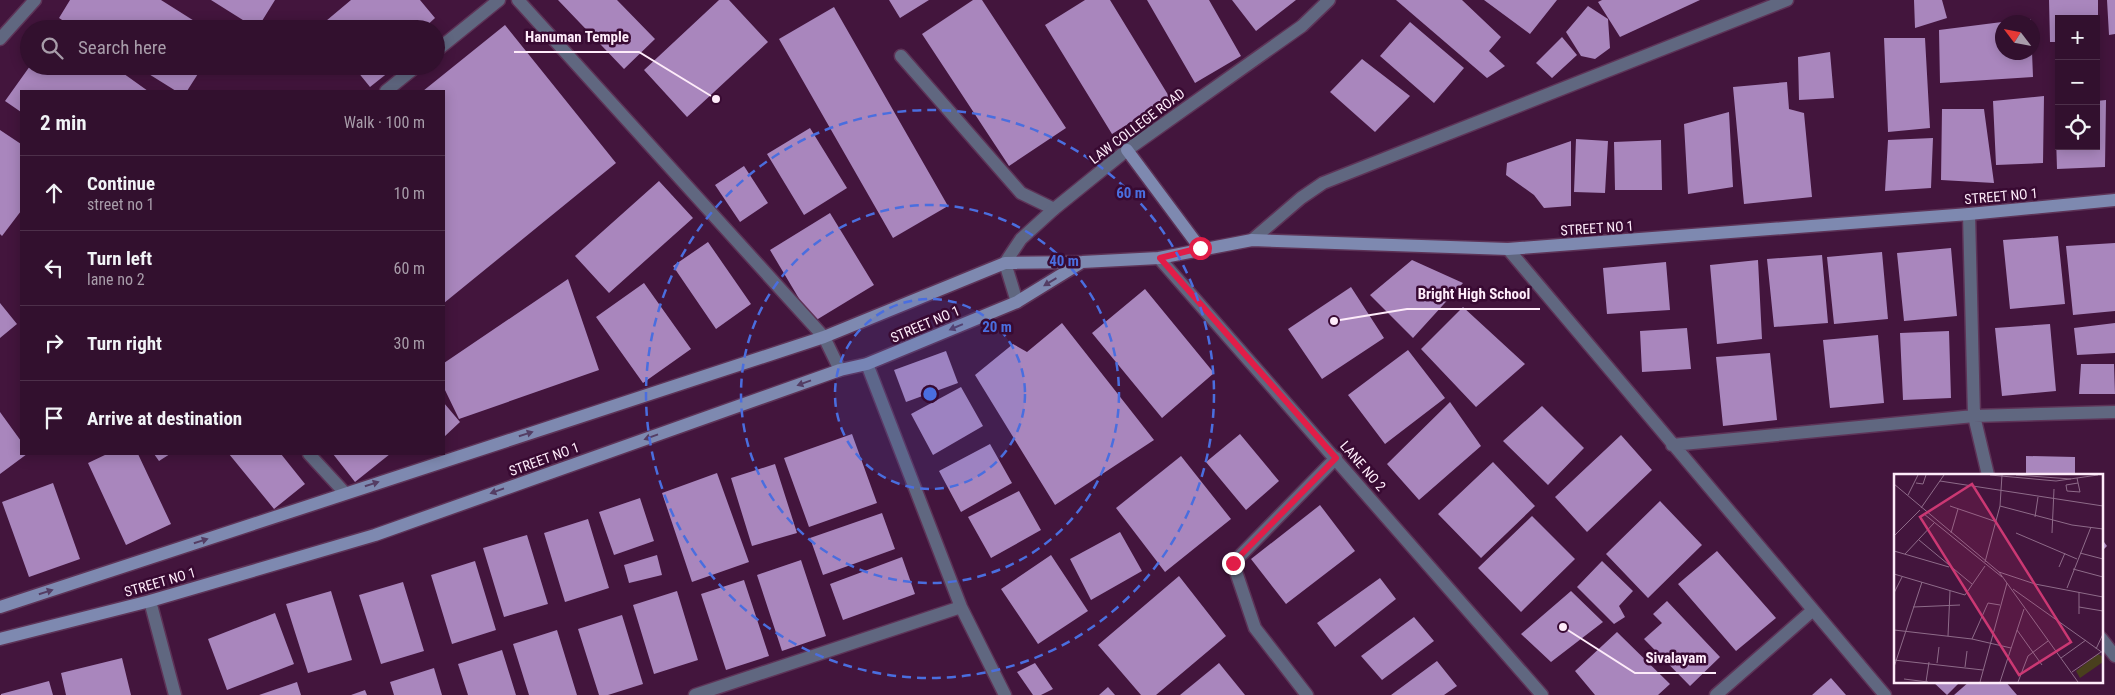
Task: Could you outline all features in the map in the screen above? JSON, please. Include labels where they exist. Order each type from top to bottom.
[{"type":"main road","points":[[1127,150],[1200,248]]},
{"type":"main road","name":"STREET NO 1","points":[[0,607],[824,337],[1005,262],[1082,262],[1160,258],[1200,248],[1252,240],[1508,250],[1969,214],[2115,200]]},
{"type":"main road","name":"STREET NO 1","points":[[0,639],[150,601],[375,535],[840,370],[867,364],[1017,302],[1082,262]]},
{"type":"street","points":[[0,39],[35,0]]},
{"type":"street","points":[[445,44],[499,0]]},
{"type":"street","points":[[518,0],[824,337],[840,370]]},
{"type":"street","name":"LAW COLLEGE ROAD","points":[[1005,262],[1022,239],[1054,209],[1127,150],[1302,26],[1329,0]]},
{"type":"street","points":[[1252,240],[1301,198],[1323,183],[1787,0]]},
{"type":"street","points":[[901,56],[1021,193],[1054,209]]},
{"type":"street","points":[[387,90],[406,75]]},
{"type":"street","points":[[1969,214],[1974,416],[1988,474]]},
{"type":"street","points":[[1508,250],[1885,695]]},
{"type":"street","name":"LANE NO 2","points":[[1160,258],[1542,695]]},
{"type":"street","points":[[1005,262],[1017,302]]},
{"type":"street","points":[[867,364],[961,607],[1005,695]]},
{"type":"street","points":[[1672,445],[1974,416],[2115,412]]},
{"type":"street","points":[[310,455],[345,493]]},
{"type":"street","points":[[1306,695],[1255,628],[1233,563],[1336,458]]},
{"type":"street","points":[[150,601],[175,695]]},
{"type":"street","points":[[695,695],[961,607]]},
{"type":"street","points":[[1716,695],[1812,610]]},
{"type":"street","points":[[2102,639],[2115,656]]},
{"type":"building","points":[[70,0],[161,0],[193,20],[62,20],[59,18]]},
{"type":"building","points":[[211,0],[275,0],[263,20],[243,20]]},
{"type":"building","points":[[351,0],[420,0],[435,18],[433,20],[327,20]]},
{"type":"building","points":[[558,0],[617,0],[655,39],[624,69]]},
{"type":"building","points":[[719,0],[729,0],[768,42],[687,117],[644,70]]},
{"type":"building","points":[[889,0],[929,0],[900,18]]},
{"type":"building","points":[[973,0],[982,0],[1066,128],[1009,166],[922,34]]},
{"type":"building","points":[[1085,0],[1110,0],[1170,98],[1112,134],[1045,25]]},
{"type":"building","points":[[1147,0],[1209,0],[1241,56],[1195,83]]},
{"type":"building","points":[[1232,0],[1296,0],[1256,31]]},
{"type":"building","points":[[1396,0],[1462,0],[1501,37],[1489,51],[1505,66],[1487,78]]},
{"type":"building","points":[[1484,0],[1557,0],[1530,34]]},
{"type":"building","points":[[1602,0],[1700,0],[1620,37],[1598,2]]},
{"type":"building","points":[[1914,0],[1942,0],[1947,18],[1915,28]]},
{"type":"building","points":[[2049,0],[2098,0],[2098,15],[2055,15],[2055,42],[2050,42]]},
{"type":"building","points":[[2107,0],[2115,0],[2115,34],[2109,35]]},
{"type":"building","points":[[1588,6],[1608,19],[1610,48],[1595,59],[1581,56],[1566,32]]},
{"type":"building","points":[[834,7],[948,206],[893,238],[779,39]]},
{"type":"building","points":[[1410,22],[1464,68],[1434,103],[1380,56]]},
{"type":"building","points":[[1995,23],[1995,60],[2032,60],[2033,77],[1940,83],[1939,30]]},
{"type":"building","points":[[505,25],[616,163],[445,302],[445,90],[424,90]]},
{"type":"building","points":[[1562,37],[1577,55],[1552,78],[1536,63]]},
{"type":"building","points":[[1884,38],[1925,38],[1930,128],[1888,132]]},
{"type":"building","points":[[1830,52],[1834,98],[1799,100],[1798,57]]},
{"type":"building","points":[[1362,59],[1410,96],[1375,132],[1330,92]]},
{"type":"building","points":[[24,75],[126,75],[147,90],[20,90],[20,111],[5,101]]},
{"type":"building","points":[[150,75],[197,75],[188,90],[174,90]]},
{"type":"building","points":[[360,75],[385,75],[370,87]]},
{"type":"building","points":[[1787,82],[1789,109],[1804,113],[1812,197],[1744,204],[1733,87]]},
{"type":"building","points":[[2044,96],[2043,163],[1996,165],[1993,101]]},
{"type":"building","points":[[2106,100],[2105,167],[2057,169],[2056,150],[2100,150],[2100,101]]},
{"type":"building","points":[[1942,109],[1984,109],[1994,183],[1941,180]]},
{"type":"building","points":[[1729,112],[1733,187],[1688,194],[1684,124]]},
{"type":"building","points":[[810,128],[847,188],[804,215],[767,154]]},
{"type":"building","points":[[0,130],[20,143],[20,212],[2,236],[0,234]]},
{"type":"building","points":[[1933,138],[1931,188],[1885,191],[1888,140]]},
{"type":"building","points":[[1576,139],[1608,141],[1605,193],[1574,192]]},
{"type":"building","points":[[1661,140],[1662,190],[1615,190],[1614,142]]},
{"type":"building","points":[[1571,141],[1571,206],[1544,208],[1534,195],[1506,175],[1507,163]]},
{"type":"building","points":[[744,166],[768,203],[740,222],[715,185]]},
{"type":"building","points":[[659,181],[693,218],[609,293],[575,256]]},
{"type":"building","points":[[830,213],[874,285],[813,322],[770,250]]},
{"type":"building","points":[[2058,236],[2065,304],[2010,309],[2003,240]]},
{"type":"building","points":[[708,242],[751,304],[716,329],[673,266]]},
{"type":"building","points":[[2115,243],[2115,311],[2073,315],[2066,246]]},
{"type":"building","points":[[1951,248],[1957,316],[1904,321],[1897,253]]},
{"type":"building","points":[[1882,252],[1888,319],[1834,324],[1827,257]]},
{"type":"building","points":[[1822,255],[1828,323],[1774,327],[1767,259]]},
{"type":"building","points":[[1412,260],[1463,283],[1413,338],[1370,295]]},
{"type":"building","points":[[1758,260],[1762,339],[1717,344],[1710,265]]},
{"type":"building","points":[[1666,262],[1670,310],[1607,314],[1603,268]]},
{"type":"building","points":[[568,279],[599,370],[459,419],[445,390],[445,362]]},
{"type":"building","points":[[644,283],[691,349],[643,383],[596,317]]},
{"type":"building","points":[[1351,287],[1384,338],[1322,379],[1288,329]]},
{"type":"building","points":[[1145,289],[1214,373],[1162,418],[1092,333]]},
{"type":"building","points":[[0,303],[17,324],[0,338]]},
{"type":"building","points":[[1463,307],[1525,364],[1476,407],[1421,349]]},
{"type":"building","points":[[1062,323],[1154,440],[1055,505],[975,375],[1013,344],[1027,352]]},
{"type":"building","points":[[2115,323],[2115,353],[2077,355],[2074,328]]},
{"type":"building","points":[[2050,324],[2056,391],[2002,396],[1995,328]]},
{"type":"building","points":[[1687,328],[1691,369],[1642,372],[1640,331]]},
{"type":"building","points":[[1949,331],[1951,398],[1903,400],[1900,333]]},
{"type":"building","points":[[1878,335],[1884,403],[1830,408],[1823,340]]},
{"type":"building","points":[[1408,350],[1445,398],[1385,444],[1348,395]]},
{"type":"building","points":[[946,351],[958,383],[906,402],[894,370]]},
{"type":"building","points":[[1770,353],[1777,420],[1723,426],[1716,357]]},
{"type":"building","points":[[2081,364],[2114,364],[2115,394],[2079,394]]},
{"type":"building","points":[[961,387],[983,426],[933,455],[911,414]]},
{"type":"building","points":[[1450,402],[1481,446],[1419,500],[1387,464]]},
{"type":"building","points":[[445,404],[460,422],[445,436]]},
{"type":"building","points":[[1542,406],[1584,448],[1548,485],[1503,441]]},
{"type":"building","points":[[0,412],[20,440],[20,455],[26,455],[0,474]]},
{"type":"building","points":[[852,434],[877,503],[809,527],[784,458]]},
{"type":"building","points":[[1240,434],[1279,481],[1246,510],[1206,462]]},
{"type":"building","points":[[1621,435],[1652,470],[1587,532],[1555,497]]},
{"type":"building","points":[[990,444],[1012,483],[961,512],[939,471]]},
{"type":"building","points":[[105,455],[138,455],[171,524],[126,545],[88,463]]},
{"type":"building","points":[[155,455],[168,455],[159,461]]},
{"type":"building","points":[[230,455],[282,455],[305,484],[274,509]]},
{"type":"building","points":[[334,455],[389,455],[355,482]]},
{"type":"building","points":[[1181,456],[1231,519],[1165,572],[1116,508]]},
{"type":"building","points":[[2026,456],[2075,457],[2075,474],[2026,474]]},
{"type":"building","points":[[1493,462],[1535,506],[1481,558],[1438,514]]},
{"type":"building","points":[[775,464],[797,533],[752,546],[731,478]]},
{"type":"building","points":[[717,473],[749,562],[692,582],[662,493]]},
{"type":"building","points":[[53,483],[80,559],[29,577],[2,502]]},
{"type":"building","points":[[1019,491],[1041,530],[991,558],[968,517]]},
{"type":"building","points":[[640,498],[654,541],[614,555],[599,512]]},
{"type":"building","points":[[1660,501],[1702,545],[1648,598],[1606,554]]},
{"type":"building","points":[[1320,505],[1355,551],[1286,604],[1251,559]]},
{"type":"building","points":[[882,513],[895,549],[823,575],[810,538]]},
{"type":"building","points":[[1532,516],[1575,559],[1521,612],[1478,568]]},
{"type":"building","points":[[588,519],[609,588],[565,602],[544,533]]},
{"type":"building","points":[[1120,532],[1142,571],[1091,600],[1070,559]]},
{"type":"building","points":[[527,535],[548,604],[504,617],[483,548]]},
{"type":"building","points":[[2102,539],[2107,546],[2102,551]]},
{"type":"building","points":[[1717,551],[1776,618],[1736,651],[1678,584]]},
{"type":"building","points":[[657,555],[662,575],[629,583],[624,565]]},
{"type":"building","points":[[1051,555],[1088,611],[1038,644],[1001,589]]},
{"type":"building","points":[[902,557],[915,594],[843,620],[830,584]]},
{"type":"building","points":[[801,560],[826,636],[782,651],[757,575]]},
{"type":"building","points":[[475,561],[496,630],[452,644],[431,575]]},
{"type":"building","points":[[1602,561],[1633,591],[1619,606],[1625,617],[1614,624],[1577,587]]},
{"type":"building","points":[[1179,576],[1226,636],[1156,695],[1141,695],[1098,645]]},
{"type":"building","points":[[1380,578],[1396,599],[1335,647],[1317,623]]},
{"type":"building","points":[[744,580],[769,656],[726,670],[701,594]]},
{"type":"building","points":[[403,582],[424,651],[381,664],[359,595]]},
{"type":"building","points":[[331,591],[352,660],[308,673],[286,604]]},
{"type":"building","points":[[677,591],[698,660],[654,674],[633,605]]},
{"type":"building","points":[[1571,591],[1603,622],[1551,662],[1521,634]]},
{"type":"building","points":[[1667,601],[1720,657],[1690,686],[1644,639],[1662,623],[1653,614]]},
{"type":"building","points":[[275,613],[294,664],[227,690],[208,639]]},
{"type":"building","points":[[622,615],[643,684],[608,695],[599,695],[578,629]]},
{"type":"building","points":[[1414,617],[1434,641],[1382,680],[1361,656]]},
{"type":"building","points":[[557,630],[577,695],[529,695],[513,644]]},
{"type":"building","points":[[1617,632],[1670,684],[1658,695],[1595,695],[1575,671]]},
{"type":"building","points":[[502,650],[516,695],[468,695],[458,664]]},
{"type":"building","points":[[122,658],[131,695],[66,695],[61,673]]},
{"type":"building","points":[[1437,661],[1457,686],[1444,695],[1391,695]]},
{"type":"building","points":[[1035,663],[1053,689],[1041,695],[1033,695],[1017,672]]},
{"type":"building","points":[[1219,663],[1245,695],[1180,695]]},
{"type":"building","points":[[434,668],[442,695],[394,695],[390,682]]},
{"type":"building","points":[[1831,678],[1846,695],[1812,695]]},
{"type":"building","points":[[49,681],[53,695],[1,695],[1,694]]},
{"type":"building","points":[[297,682],[301,695],[259,695]]},
{"type":"building","points":[[1933,682],[1960,682],[1947,695]]},
{"type":"building","points":[[1969,682],[2006,682],[2017,695],[1954,695]]},
{"type":"building","points":[[1108,687],[1115,695],[1099,695]]},
{"type":"building","points":[[365,690],[367,695],[351,695]]},
{"type":"place","name":"Hanuman Temple","points":[[716,99]]},
{"type":"place","name":"Bright High School","points":[[1334,321]]},
{"type":"place","name":"Sivalayam","points":[[1563,627]]},
{"type":"route","points":[[1200,248],[1160,258],[1336,458],[1233,563]]}]
